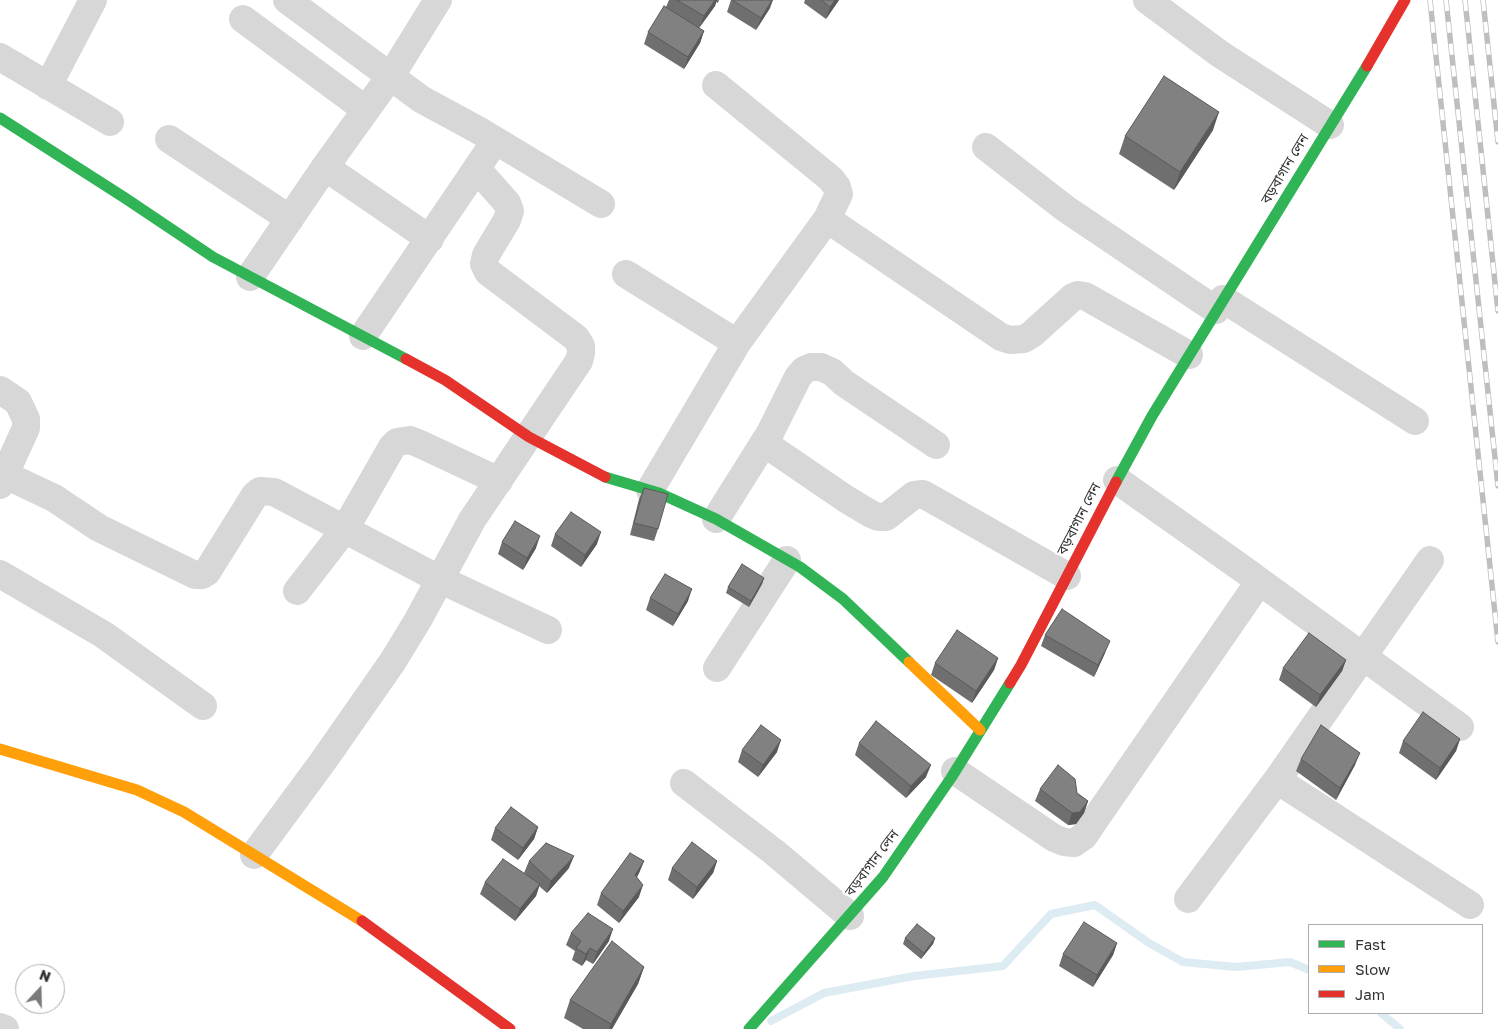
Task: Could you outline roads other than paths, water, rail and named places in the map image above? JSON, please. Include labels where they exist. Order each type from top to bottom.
[{"type":"street","points":[[48,86],[93,0]]},
{"type":"street","points":[[287,0],[421,99],[496,140],[601,204]]},
{"type":"street","points":[[250,277],[325,167],[390,77],[438,0]]},
{"type":"street","points":[[1147,0],[1220,54],[1330,125]]},
{"type":"street","name":"বড়বাগান লেন","points":[[749,1029],[883,877],[955,770],[1021,665],[1117,480],[1189,355],[1356,84],[1405,0]]},
{"type":"street","points":[[243,19],[366,110]]},
{"type":"street","points":[[0,57],[110,122]]},
{"type":"street","points":[[650,490],[738,343],[827,220],[839,194],[837,187],[831,179],[716,85]]},
{"type":"street","points":[[0,118],[126,198],[213,257],[445,380],[529,437],[606,478],[659,493],[716,519],[787,560],[822,582],[842,599],[980,730]]},
{"type":"street","points":[[169,139],[290,219]]},
{"type":"street","points":[[363,336],[496,140]]},
{"type":"street","points":[[986,147],[1066,209],[1219,305],[1415,421]]},
{"type":"street","points":[[325,167],[430,239]]},
{"type":"street","points":[[254,855],[324,760],[393,661],[418,620],[472,520],[579,361],[581,353],[576,338],[488,272],[484,264],[486,255],[510,212],[507,203],[477,169]]},
{"type":"street","points":[[827,220],[1001,337],[1010,340],[1024,338],[1032,334],[1073,296],[1078,295],[1085,296],[1189,355]]},
{"type":"street","points":[[626,274],[738,343]]},
{"type":"street","points":[[716,519],[764,443],[798,377],[804,370],[811,367],[821,367],[832,372],[844,383],[936,445]]},
{"type":"street","points":[[0,390],[18,402],[26,419],[26,428],[2,480],[54,498],[99,528],[195,575],[202,575],[207,572],[255,495],[260,491],[274,492],[439,579],[548,630]]},
{"type":"street","points":[[297,591],[345,529],[392,447],[397,442],[410,440],[499,481]]},
{"type":"street","points":[[764,443],[871,514],[878,517],[886,517],[914,495],[923,494],[1067,576]]},
{"type":"street","points":[[1117,480],[1460,727]]},
{"type":"street","points":[[717,668],[787,560]]},
{"type":"street","points":[[1188,899],[1277,780],[1430,560]]},
{"type":"street","points":[[0,574],[104,635],[202,706]]},
{"type":"street","points":[[955,770],[1054,838],[1074,843],[1084,836],[1259,582]]},
{"type":"street","points":[[0,749],[137,790],[184,812],[371,926],[510,1029]]},
{"type":"street","points":[[1277,780],[1470,905]]},
{"type":"street","points":[[684,783],[774,852],[850,916]]},
{"type":"street","points":[[0,1027],[5,1029]]},
{"type":"waterway","points":[[771,1021],[824,993],[914,976],[1003,966],[1051,914],[1095,905],[1149,943],[1183,962],[1236,967],[1290,962],[1308,970]]},
{"type":"waterway","points":[[1382,1014],[1400,1029]]},
{"type":"railway","points":[[1430,0],[1498,642]]},
{"type":"railway","points":[[1446,0],[1498,486]]},
{"type":"railway","points":[[1465,0],[1498,311]]},
{"type":"railway","points":[[1483,0],[1498,142]]}]
